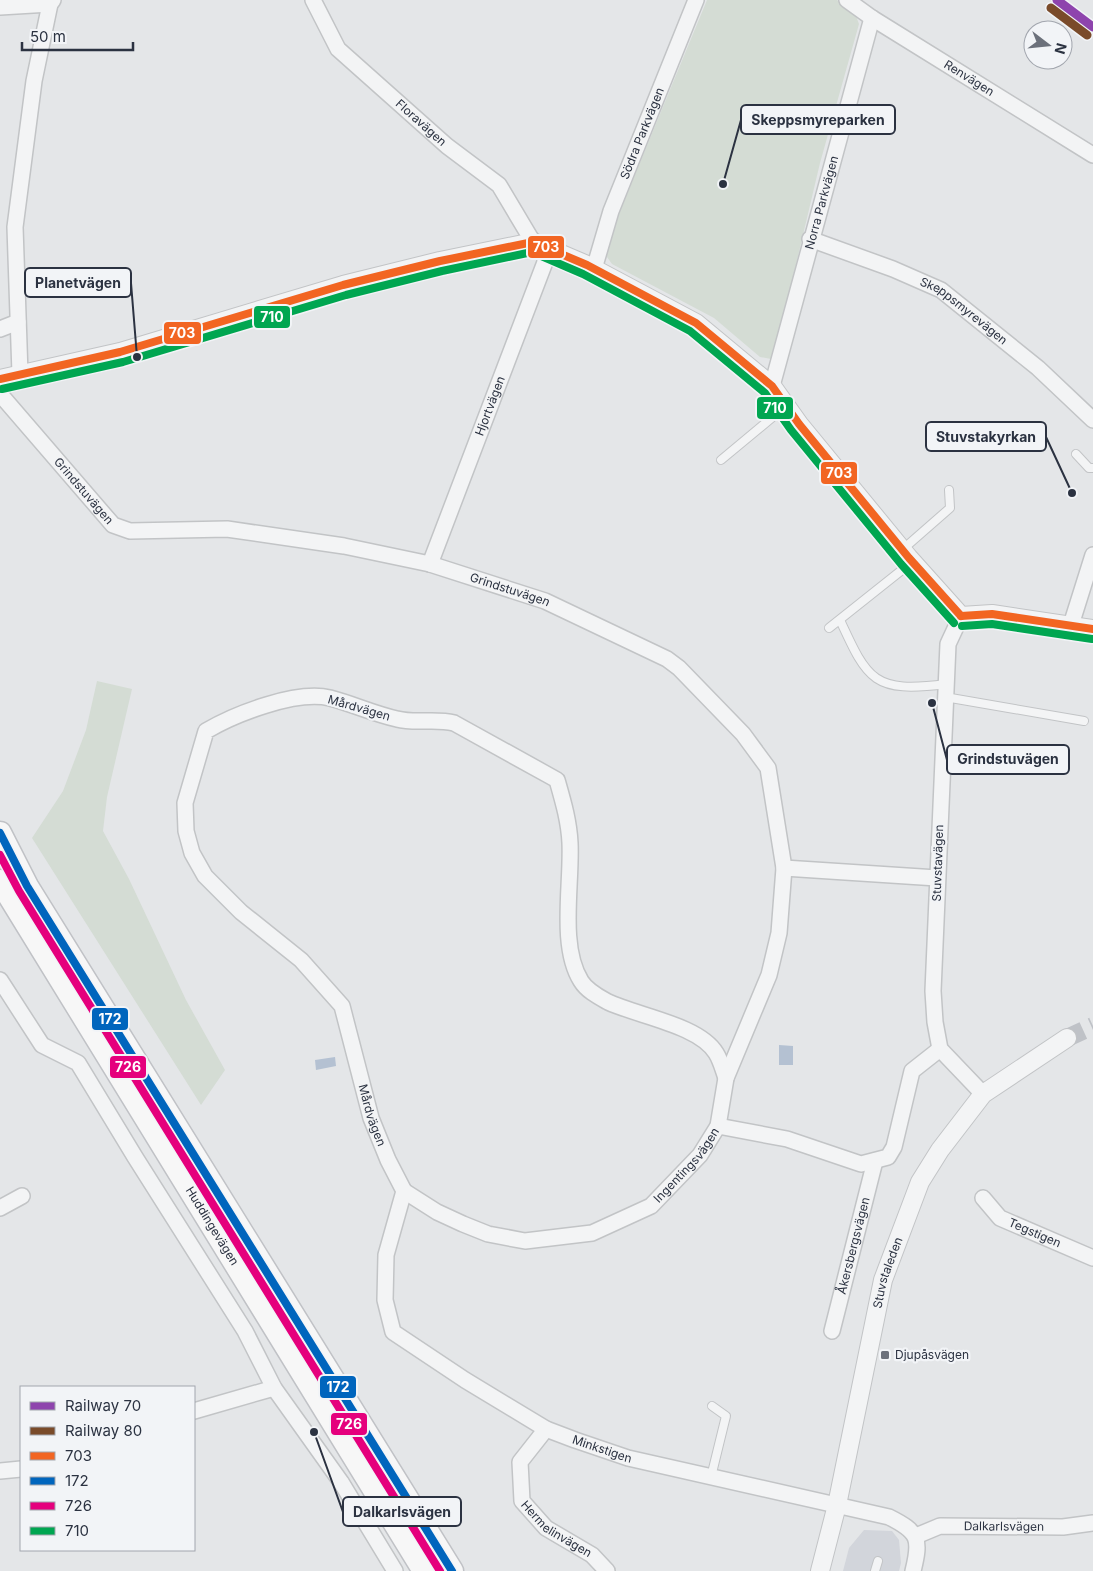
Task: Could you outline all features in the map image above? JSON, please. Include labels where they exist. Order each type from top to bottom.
[{"type":"main road","name":"Huddingevägen","points":[[0,833],[27,886],[452,1571]]},
{"type":"main road","name":"Huddingevägen","points":[[0,881],[424,1571]]},
{"type":"street","name":"Floravägen","points":[[313,0],[338,49],[447,146],[498,185],[533,242]]},
{"type":"street","name":"Södra Parkvägen","points":[[594,269],[611,211],[696,0]]},
{"type":"street","name":"Renvägen","points":[[847,0],[872,18],[1093,155]]},
{"type":"street","points":[[0,7],[52,2],[34,81],[16,227],[20,374]]},
{"type":"street","name":"Norra Parkvägen","points":[[772,386],[810,239],[872,18]]},
{"type":"street","name":"Skeppsmyrevägen","points":[[810,239],[894,269],[941,290],[1026,357],[1093,420]]},
{"type":"street","points":[[0,379],[120,352],[343,285],[440,261],[533,242],[594,269],[696,323],[772,386],[907,556],[960,616],[992,614],[1093,629]]},
{"type":"street","name":"Hjortvägen","points":[[430,564],[550,249]]},
{"type":"street","points":[[0,329],[18,322]]},
{"type":"street","name":"Grindstuvägen","points":[[0,394],[113,525],[130,531],[227,529],[344,546],[430,564],[545,601],[666,659],[679,668],[743,734],[768,768],[784,868]]},
{"type":"street","points":[[1071,625],[1093,556]]},
{"type":"street","name":"Stuvstavägen","points":[[940,1049],[933,991],[945,691],[948,644],[960,616]]},
{"type":"street","name":"Mårdvägen","points":[[404,1191],[388,1160],[371,1118],[342,1006],[301,960],[240,912],[205,876],[192,853],[186,831],[185,804],[206,731],[225,720],[247,711],[278,703],[310,698],[328,698],[397,720],[445,720],[498,746],[557,780],[568,820],[570,843],[569,945],[581,982],[597,996],[628,1011],[690,1032],[716,1053],[726,1078]]},
{"type":"street","points":[[784,868],[937,878]]},
{"type":"street","name":"Ingentingsvägen","points":[[404,1191],[437,1212],[488,1234],[525,1241],[592,1233],[651,1206],[700,1155],[718,1126],[726,1078],[769,975],[779,932],[784,868]]},
{"type":"street","points":[[0,980],[42,1045],[78,1063],[245,1331],[274,1388],[341,1482],[395,1571]]},
{"type":"street","name":"Stuvstaleden","points":[[820,1571],[837,1505],[883,1280],[900,1230],[920,1182],[940,1150],[983,1094],[1067,1038]]},
{"type":"street","points":[[718,1126],[787,1139],[862,1164],[888,1157],[894,1147],[912,1071],[940,1049],[983,1094]]},
{"type":"street","name":"Åkersbergsvägen","points":[[832,1331],[875,1162]]},
{"type":"street","name":"Minkstigen","points":[[404,1191],[386,1255],[385,1300],[393,1332],[465,1380],[546,1429],[628,1458],[837,1505]]},
{"type":"street","points":[[0,1208],[22,1196]]},
{"type":"street","name":"Tegstigen","points":[[983,1198],[1000,1218],[1093,1258]]},
{"type":"street","points":[[195,1411],[274,1388]]},
{"type":"street","name":"Hermelinvägen","points":[[546,1429],[520,1462],[522,1501],[546,1528],[592,1555],[607,1571]]},
{"type":"street","points":[[0,1470],[20,1468]]},
{"type":"street","points":[[837,1505],[889,1517],[911,1530],[916,1536],[918,1544],[913,1571]]},
{"type":"street","name":"Dalkarlsvägen","points":[[916,1536],[940,1526],[1063,1527],[1093,1523]]},
{"type":"lane","points":[[721,460],[786,406]]},
{"type":"lane","points":[[1076,454],[1090,468],[1093,468]]},
{"type":"lane","points":[[829,628],[840,620],[907,556],[950,508],[950,490]]},
{"type":"lane","points":[[840,620],[864,666],[873,678],[884,684],[945,691],[1084,721]]},
{"type":"lane","points":[[711,1477],[726,1416],[712,1406]]},
{"type":"lane","points":[[875,1571],[878,1561]]},
{"type":"shaded area","points":[[707,0],[837,0],[856,16],[859,24],[820,163],[777,345],[771,359],[760,357],[714,318],[612,264],[607,257],[606,245]]},
{"type":"shaded area","points":[[97,681],[132,689],[107,797],[103,831],[129,879],[186,1000],[225,1070],[201,1105],[32,838],[63,791],[86,730]]},
{"type":"shaded area","points":[[864,1530],[892,1531],[899,1540],[901,1563],[899,1571],[843,1571],[849,1548]]},
{"type":"water","points":[[779,1045],[793,1046],[793,1065],[779,1065]]},
{"type":"water","points":[[335,1057],[336,1066],[316,1070],[315,1060]]},
{"type":"tunnel","points":[[1067,1038],[1093,1026]]},
{"type":"rail line","name":"70","points":[[1057,0],[1093,27]]},
{"type":"rail line","name":"80","points":[[1051,8],[1087,35]]},
{"type":"transit line","name":"703","points":[[0,379],[120,352],[343,285],[440,261],[533,242],[587,265],[696,323],[772,386],[799,424],[909,558],[961,616]]},
{"type":"transit line","name":"710","points":[[2,389],[123,362],[346,295],[442,271],[532,252],[583,274],[690,331],[765,393],[791,430],[901,564],[954,623]]},
{"type":"transit line","name":"703","points":[[961,616],[992,614],[1093,629]]},
{"type":"transit line","name":"710","points":[[962,626],[992,624],[1092,639]]},
{"type":"transit line","name":"172","points":[[0,833],[27,886],[452,1571]]},
{"type":"transit line","name":"726","points":[[0,855],[19,891],[440,1571]]},
{"type":"place","name":"Skeppsmyreparken","points":[[723,184]]},
{"type":"place","name":"Planetvägen","points":[[137,357]]},
{"type":"place","name":"Stuvstakyrkan","points":[[1072,493]]},
{"type":"place","name":"Grindstuvägen","points":[[932,703]]},
{"type":"place","name":"Djupåsvägen","points":[[885,1355]]},
{"type":"place","name":"Dalkarlsvägen","points":[[314,1432]]}]
